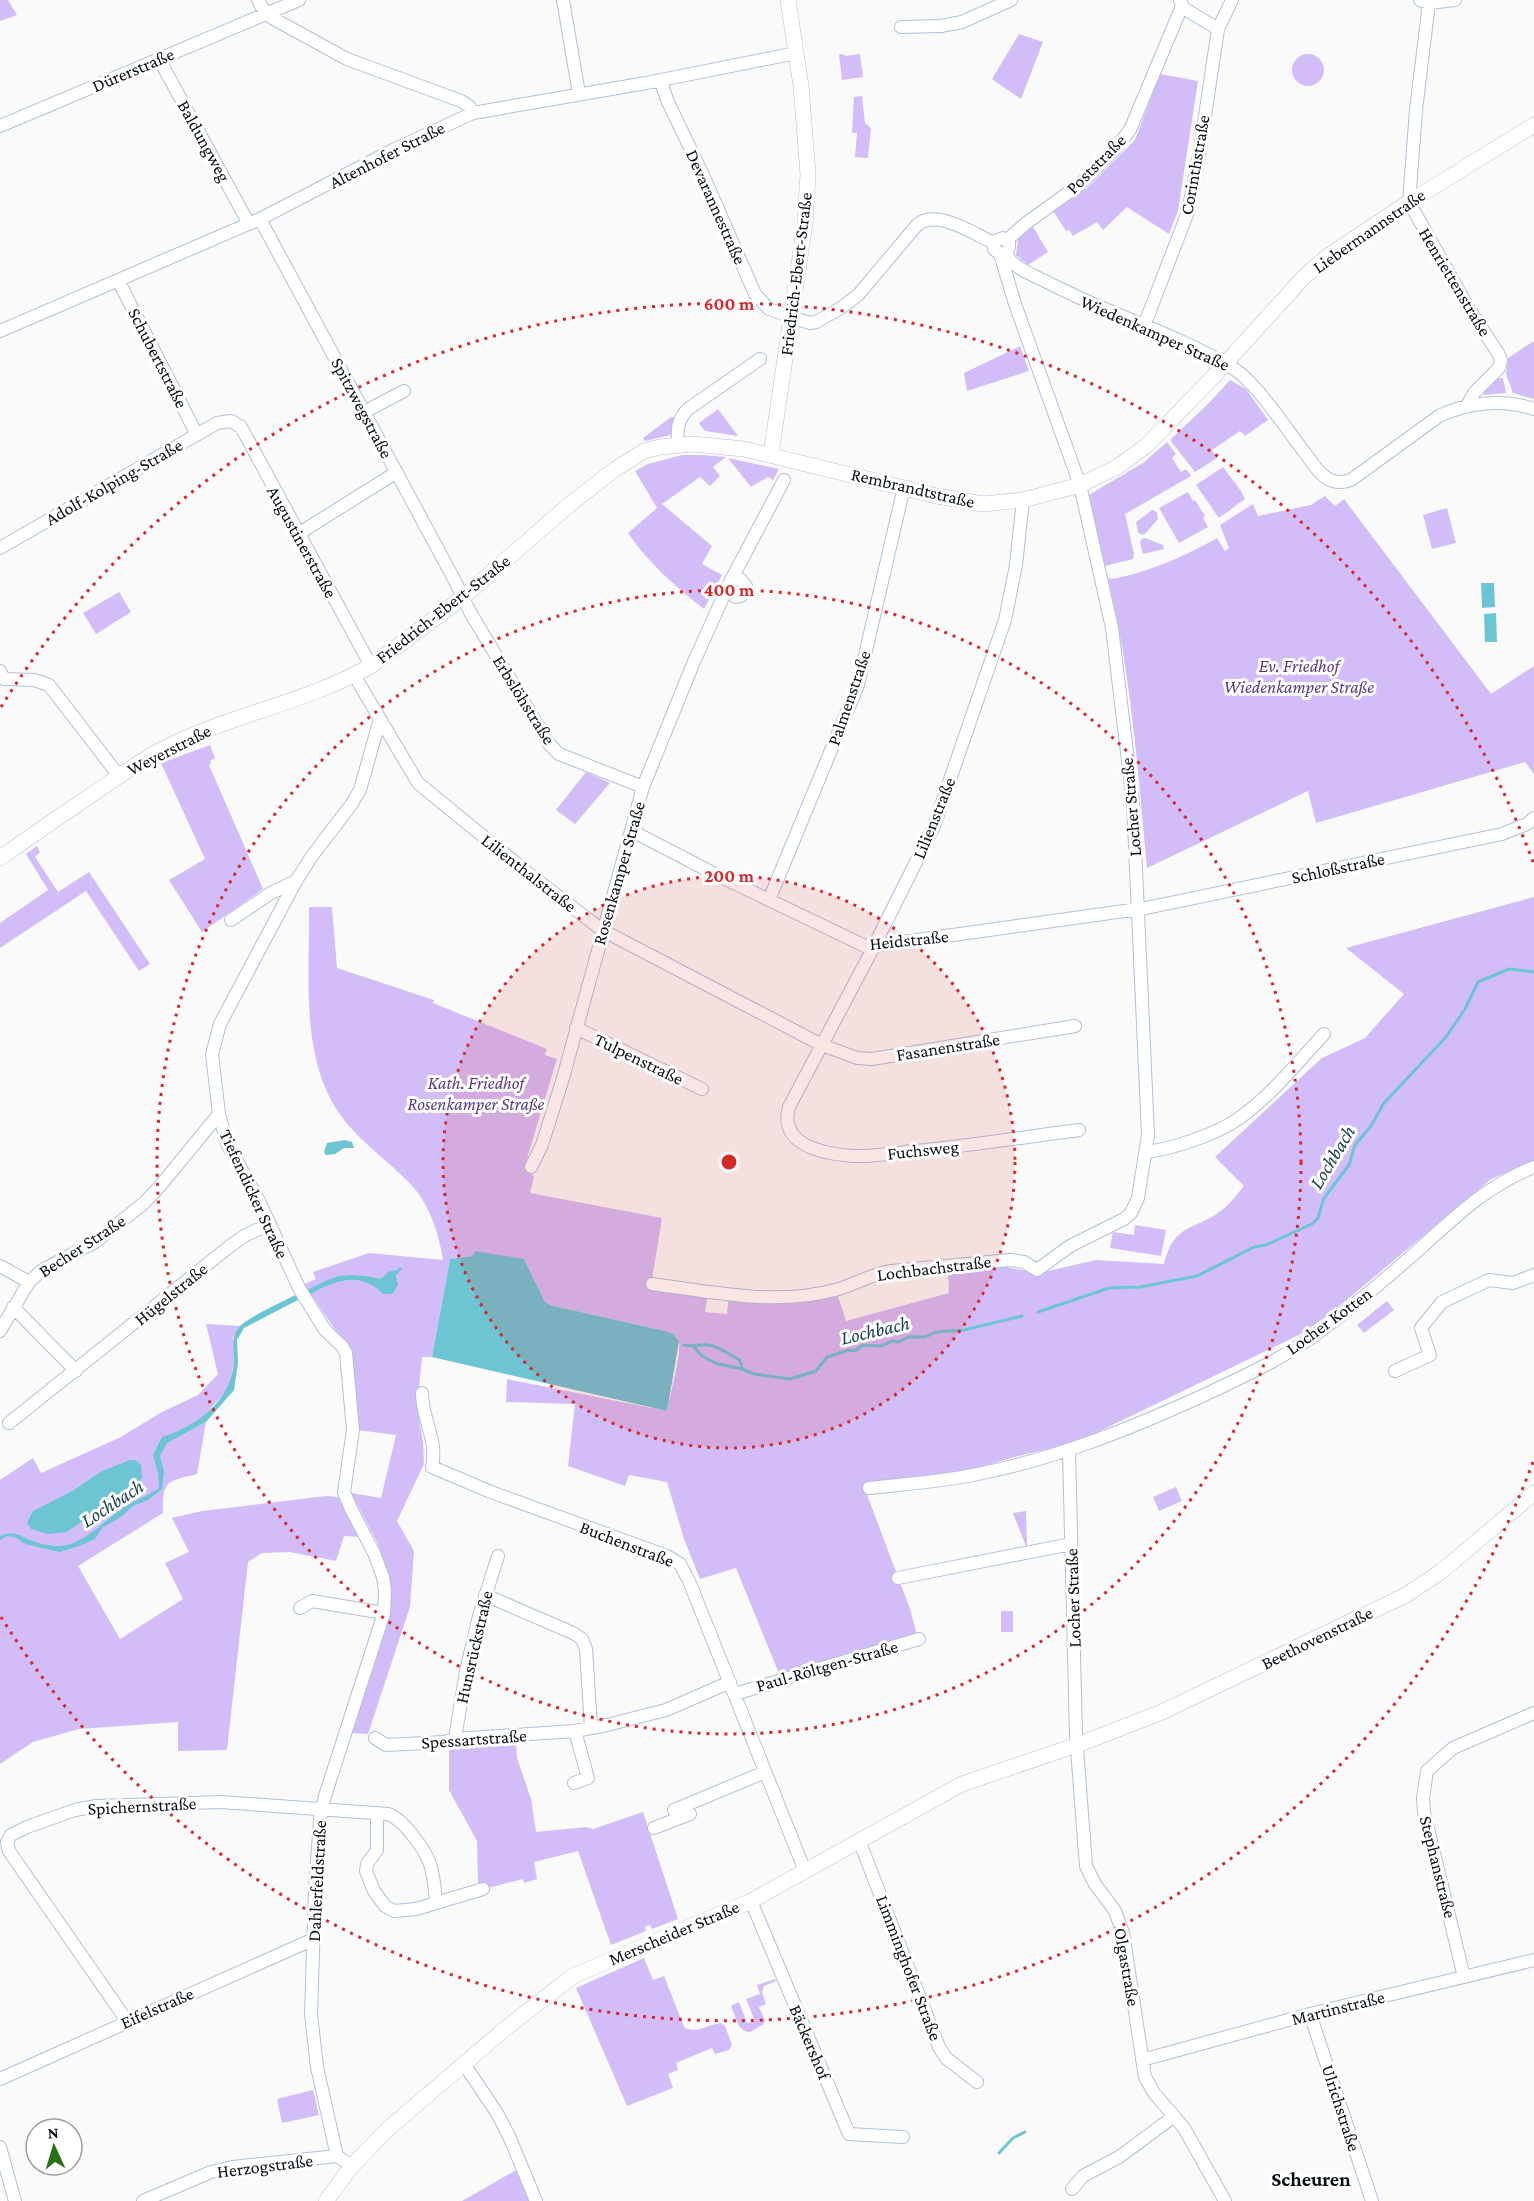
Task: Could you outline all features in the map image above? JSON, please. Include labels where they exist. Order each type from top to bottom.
[{"type":"main road","name":"Friedrich-Ebert-Straße","points":[[354,675],[370,666],[462,598],[562,510],[614,470],[645,451],[678,445],[704,444],[771,454],[805,223],[808,174],[804,112],[788,0]]},
{"type":"main road","name":"Liebermannstraße","points":[[1226,364],[1303,278],[1324,259],[1409,202],[1534,125]]},
{"type":"main road","name":"Rembrandtstraße","points":[[771,454],[973,503],[997,504],[1023,500],[1080,485],[1134,456],[1226,364]]},
{"type":"main road","name":"Weyerstraße","points":[[0,858],[119,776],[166,747],[354,675]]},
{"type":"main road","name":"Beethovenstraße","points":[[1077,1745],[1175,1706],[1406,1595],[1442,1571],[1534,1493]]},
{"type":"main road","name":"Merscheider Straße","points":[[326,2201],[352,2166],[380,2136],[464,2064],[573,1976],[751,1901],[971,1779],[1077,1745]]},
{"type":"street","points":[[258,0],[267,14],[347,59],[461,101],[469,106],[473,113]]},
{"type":"street","name":"Dürerstraße","points":[[0,126],[299,0]]},
{"type":"street","points":[[563,0],[579,94]]},
{"type":"street","points":[[901,27],[941,26],[962,22],[1011,0]]},
{"type":"street","name":"Corinthstraße","points":[[1144,326],[1188,212],[1218,29],[1232,0]]},
{"type":"street","points":[[1409,202],[1425,1],[1455,0]]},
{"type":"street","points":[[1181,3],[1218,29]]},
{"type":"street","name":"Poststraße","points":[[999,250],[1001,238],[1007,240],[1078,185],[1130,130],[1181,3]]},
{"type":"street","name":"Altenhofer Straße","points":[[0,331],[255,221],[393,150],[473,113],[796,53]]},
{"type":"street","name":"Baldungweg","points":[[159,59],[255,221]]},
{"type":"street","name":"Devarannestraße","points":[[660,80],[755,294],[764,305],[790,317],[810,323],[816,322],[841,308],[868,285],[917,225],[928,219]]},
{"type":"street","name":"Henriettenstraße","points":[[1409,202],[1464,299],[1500,356],[1499,368],[1474,393],[1467,406]]},
{"type":"street","name":"Wiedenkamper Straße","points":[[928,219],[944,221],[999,250],[1022,269],[1076,297],[1226,364],[1246,379],[1320,473],[1333,481],[1343,483],[1351,480],[1439,416],[1453,409],[1496,403],[1534,409]]},
{"type":"street","name":"Spitzwegstraße","points":[[255,221],[397,472],[462,598]]},
{"type":"street","name":"Locher Straße","points":[[999,250],[1015,304],[1080,485],[1112,628],[1133,802],[1146,1080],[1146,1152],[1138,1198],[1131,1213],[1114,1225],[1070,1246],[1037,1270]]},
{"type":"street","points":[[1015,304],[1022,269]]},
{"type":"street","name":"Schubertstraße","points":[[118,280],[197,435]]},
{"type":"street","name":"Friedrich-Ebert-Straße","points":[[678,445],[677,426],[688,408],[760,359]]},
{"type":"street","points":[[364,412],[404,391]]},
{"type":"street","name":"Adolf-Kolping-Straße","points":[[0,548],[217,423],[231,421]]},
{"type":"street","name":"Augustinerstraße","points":[[231,421],[241,427],[370,666]]},
{"type":"street","points":[[298,534],[397,472]]},
{"type":"street","name":"Rosenkamper Straße","points":[[531,1167],[542,1145],[563,1078],[643,787],[693,664],[729,584],[783,480]]},
{"type":"street","name":"Palmenstraße","points":[[769,900],[858,685],[904,487]]},
{"type":"street","name":"Lilienstraße","points":[[787,1115],[789,1107],[874,947],[934,826],[1005,620],[1016,565],[1023,500]]},
{"type":"street","name":"Erbslöhstraße","points":[[462,598],[551,747],[560,754],[643,787]]},
{"type":"street","name":"Lilienthalstraße","points":[[354,675],[418,783],[528,873],[603,930],[822,1045]]},
{"type":"street","points":[[1,678],[34,680],[50,686],[119,776]]},
{"type":"street","name":"Tiefendicker Straße","points":[[346,1472],[353,1430],[346,1353],[325,1330],[298,1288],[259,1200],[227,1143],[219,1114],[212,1054],[220,1024],[296,881],[357,796],[380,719]]},
{"type":"street","name":"Schloßstraße","points":[[1138,908],[1502,834],[1527,824],[1534,818]]},
{"type":"street","name":"Heidstraße","points":[[632,831],[863,946],[874,947],[1138,908]]},
{"type":"street","points":[[231,920],[265,897],[296,881]]},
{"type":"street","name":"Fasanenstraße","points":[[822,1045],[856,1058],[872,1059],[1075,1026]]},
{"type":"street","name":"Tulpenstraße","points":[[576,1028],[702,1089]]},
{"type":"street","points":[[1146,1152],[1164,1149],[1217,1130],[1236,1120],[1277,1086],[1324,1034]]},
{"type":"street","name":"Becher Straße","points":[[0,1331],[29,1282],[41,1271],[95,1242],[144,1203],[219,1114]]},
{"type":"street","name":"Fuchsweg","points":[[787,1115],[789,1131],[796,1140],[833,1153],[855,1156],[945,1148],[1079,1130]]},
{"type":"street","name":"Locher Kotten","points":[[869,1488],[965,1477],[1068,1451],[1121,1431],[1234,1381],[1302,1345],[1383,1281],[1481,1195],[1504,1180],[1534,1167]]},
{"type":"street","name":"Hügelstraße","points":[[9,1423],[230,1246],[246,1235],[270,1224]]},
{"type":"street","name":"Lochbachstraße","points":[[652,1284],[765,1298],[836,1290],[873,1274],[891,1271],[1010,1260],[1024,1262],[1037,1270]]},
{"type":"street","points":[[0,1266],[29,1282]]},
{"type":"street","points":[[1395,1371],[1430,1355],[1421,1328],[1442,1302],[1489,1280],[1513,1283],[1534,1275]]},
{"type":"street","points":[[13,1307],[76,1371]]},
{"type":"street","name":"Buchenstraße","points":[[422,1393],[424,1413],[434,1446],[432,1467],[491,1492],[677,1561],[683,1567],[805,1871]]},
{"type":"street","name":"Locher Straße","points":[[1068,1451],[1077,1745]]},
{"type":"street","name":"Dahlerfeldstraße","points":[[337,2156],[315,2058],[311,2014],[315,1890],[322,1809],[384,1613],[385,1591],[383,1577],[374,1553],[344,1492],[346,1472]]},
{"type":"street","points":[[898,1578],[1071,1545]]},
{"type":"street","name":"Hunsrückstraße","points":[[455,1739],[478,1616],[498,1556]]},
{"type":"street","points":[[485,1596],[573,1633],[582,1639],[586,1649],[591,1728]]},
{"type":"street","points":[[300,1608],[312,1601],[384,1613]]},
{"type":"street","name":"Paul-Röltgen-Straße","points":[[732,1688],[919,1640]]},
{"type":"street","name":"Spessartstraße","points":[[375,1738],[386,1745],[575,1731],[659,1713],[732,1688]]},
{"type":"street","name":"Stephanstraße","points":[[1464,1977],[1424,1812],[1423,1798],[1427,1771],[1453,1748],[1534,1713]]},
{"type":"street","points":[[574,1783],[588,1778],[575,1731]]},
{"type":"street","name":"Olgastraße","points":[[1077,1745],[1086,1866],[1115,1911],[1119,1922],[1145,2077],[1154,2093],[1184,2128],[1225,2201]]},
{"type":"street","points":[[654,1828],[686,1814],[765,1772]]},
{"type":"street","name":"Spichernstraße","points":[[127,2021],[9,1851],[7,1842],[11,1835],[60,1814],[96,1806],[209,1802],[322,1809]]},
{"type":"street","points":[[322,1809],[377,1813],[396,1818],[430,1863],[436,1902]]},
{"type":"street","points":[[377,1813],[377,1850],[367,1864],[366,1871],[374,1891],[385,1906],[394,1911],[416,1909],[483,1888]]},
{"type":"street","name":"Limminghofer Straße","points":[[859,1840],[939,2047],[945,2058],[977,2082]]},
{"type":"street","name":"Bäckershof","points":[[751,1901],[849,2134],[903,2137]]},
{"type":"street","name":"Eifelstraße","points":[[0,2079],[314,1938]]},
{"type":"street","name":"Martinstraße","points":[[1142,2060],[1310,2014],[1534,1960]]},
{"type":"street","name":"Ulrichstraße","points":[[1310,2014],[1372,2201]]},
{"type":"street","points":[[464,2064],[497,2113],[536,2201]]},
{"type":"street","points":[[1072,2189],[1083,2176],[1119,2157],[1173,2117]]},
{"type":"street","points":[[0,2146],[15,2201]]},
{"type":"street","name":"Herzogstraße","points":[[143,2201],[224,2169],[337,2156],[352,2166]]},
{"type":"green space","points":[[0,0],[8,0],[17,15],[0,21]]},
{"type":"green space","points":[[1019,34],[1043,42],[1021,99],[992,79]]},
{"type":"green space","points":[[839,54],[846,56],[860,54],[863,77],[842,80]]},
{"type":"green space","points":[[1308,54],[1319,59],[1324,70],[1319,81],[1308,86],[1297,81],[1292,70],[1297,59]]},
{"type":"green space","points":[[1160,74],[1198,81],[1178,211],[1169,234],[1127,207],[1103,230],[1097,222],[1073,236],[1069,230],[1066,231],[1053,211],[1087,188],[1135,140]]},
{"type":"green space","points":[[862,96],[865,123],[871,128],[868,158],[855,157],[857,133],[852,133],[854,97]]},
{"type":"green space","points":[[1033,227],[1048,252],[1028,265],[1016,255],[1018,238]]},
{"type":"green space","points":[[1534,341],[1534,399],[1513,393],[1506,374],[1508,358]]},
{"type":"green space","points":[[1020,346],[1029,371],[967,391],[964,373]]},
{"type":"green space","points":[[1499,378],[1503,378],[1506,393],[1484,395],[1483,392]]},
{"type":"green space","points":[[1230,380],[1246,389],[1268,420],[1245,436],[1240,431],[1212,450],[1217,458],[1195,472],[1170,440]]},
{"type":"green space","points":[[718,409],[738,436],[705,431],[699,423]]},
{"type":"green space","points":[[671,417],[676,418],[671,435],[645,441],[643,438]]},
{"type":"green space","points":[[1167,442],[1176,454],[1172,458],[1181,472],[1186,469],[1191,476],[1125,514],[1134,554],[1133,559],[1105,566],[1087,496],[1143,463]]},
{"type":"green space","points":[[682,455],[726,457],[713,467],[720,476],[710,486],[700,477],[662,504],[712,546],[702,564],[722,575],[704,609],[663,574],[628,533],[657,508],[635,471],[648,464]]},
{"type":"green space","points":[[728,458],[779,469],[773,480],[768,477],[751,487]]},
{"type":"green space","points":[[1223,467],[1245,499],[1219,518],[1196,485]]},
{"type":"green space","points":[[1188,492],[1205,516],[1203,518],[1208,527],[1179,543],[1159,508]]},
{"type":"green space","name":"Ev. Friedhof Wiedenkamper Straße","points":[[1325,496],[1335,506],[1344,499],[1491,694],[1534,666],[1534,774],[1525,762],[1316,823],[1308,791],[1147,868],[1128,686],[1108,578],[1127,576],[1154,568],[1217,538],[1225,551],[1229,548],[1220,525],[1253,504],[1258,516],[1311,505]]},
{"type":"green space","points":[[1447,508],[1456,543],[1432,549],[1423,515]]},
{"type":"green space","points":[[1152,510],[1157,512],[1158,519],[1145,534],[1141,535],[1136,522]]},
{"type":"green space","points":[[1145,538],[1163,545],[1164,549],[1143,554],[1140,542]]},
{"type":"green space","points":[[119,592],[131,612],[96,634],[83,613]]},
{"type":"green space","points":[[210,745],[215,758],[210,761],[209,765],[263,889],[202,932],[169,880],[205,859],[161,763]]},
{"type":"green space","points":[[586,772],[610,783],[575,824],[556,810]]},
{"type":"green space","points":[[37,846],[40,852],[35,857],[58,892],[89,872],[150,964],[139,971],[86,891],[0,948],[0,923],[48,890],[26,854]]},
{"type":"green space","name":"Kath. Friedhof Rosenkamper Straße","points":[[1534,897],[1534,1161],[1491,1179],[1330,1314],[1301,1334],[1075,1443],[959,1473],[863,1484],[910,1609],[917,1635],[780,1676],[736,1568],[700,1579],[684,1539],[667,1482],[629,1475],[625,1486],[568,1466],[575,1404],[506,1402],[507,1379],[667,1411],[678,1357],[678,1339],[669,1332],[550,1305],[545,1302],[524,1259],[472,1256],[450,1259],[432,1357],[422,1357],[417,1407],[423,1441],[424,1464],[397,1521],[414,1551],[410,1607],[368,1734],[351,1733],[387,1573],[378,1544],[351,1493],[381,1498],[396,1435],[357,1430],[352,1355],[304,1284],[316,1279],[313,1272],[369,1253],[443,1260],[433,1222],[420,1196],[354,1132],[337,1110],[325,1088],[312,1038],[309,907],[332,907],[337,968],[434,1000],[433,1003],[547,1049],[545,1055],[557,1059],[525,1165],[534,1177],[530,1193],[662,1218],[651,1286],[708,1293],[705,1312],[727,1314],[729,1296],[837,1293],[846,1321],[949,1293],[948,1270],[993,1265],[1040,1273],[1096,1260],[1164,1264],[1168,1251],[1180,1234],[1222,1210],[1244,1186],[1215,1157],[1322,1058],[1365,1038],[1404,994],[1346,948]]},
{"type":"green space","points":[[1135,1225],[1166,1230],[1161,1256],[1110,1248],[1113,1232],[1134,1235]]},
{"type":"green space","points":[[1387,1301],[1394,1310],[1364,1333],[1357,1325]]},
{"type":"green space","points":[[206,1324],[240,1326],[233,1338],[234,1363],[229,1388],[203,1417],[179,1432],[167,1443],[206,1422],[197,1474],[179,1478],[169,1484],[164,1494],[163,1513],[78,1566],[120,1639],[183,1599],[165,1563],[189,1552],[172,1518],[202,1511],[326,1496],[338,1497],[359,1537],[344,1536],[336,1561],[290,1552],[262,1553],[248,1562],[227,1750],[178,1751],[178,1722],[79,1729],[33,1742],[0,1764],[0,1480],[33,1458],[41,1473],[121,1437],[160,1413],[198,1395],[218,1374]],"holes":[[[100,1472],[81,1522],[67,1532],[72,1491]]]},
{"type":"green space","points":[[1176,1487],[1182,1501],[1159,1511],[1153,1497]]},
{"type":"green space","points":[[1026,1511],[1027,1549],[1013,1513]]},
{"type":"green space","points":[[1001,1611],[1013,1611],[1013,1632],[1001,1632]]},
{"type":"green space","points":[[516,1740],[517,1758],[531,1799],[536,1832],[586,1827],[593,1829],[643,1812],[678,1919],[652,1929],[650,1925],[645,1927],[646,1931],[611,1945],[578,1851],[534,1862],[537,1879],[524,1883],[523,1879],[488,1888],[486,1882],[478,1885],[477,1841],[449,1790],[449,1744]]},
{"type":"green space","points":[[644,1958],[653,1980],[664,1976],[684,2027],[698,2030],[721,2023],[725,2026],[732,2045],[729,2050],[715,2054],[712,2048],[676,2063],[678,2070],[668,2074],[673,2088],[627,2106],[576,1988]]},
{"type":"green space","points":[[775,1979],[776,1981],[764,1986],[762,1992],[766,2004],[759,2007],[765,2021],[764,2024],[750,2032],[744,2031],[739,2026],[731,2006],[739,2002],[747,2023],[755,2021],[746,1999],[760,1994],[757,1985]]},
{"type":"green space","points":[[313,2090],[319,2115],[282,2123],[277,2099]]},
{"type":"green space","points":[[518,2169],[530,2201],[462,2201]]},
{"type":"water","points":[[1481,583],[1494,583],[1495,607],[1482,608]]},
{"type":"water","points":[[1496,613],[1497,642],[1485,642],[1484,614]]},
{"type":"water","points":[[345,1140],[352,1142],[354,1148],[344,1148],[335,1154],[326,1155],[324,1152],[327,1143]]},
{"type":"water","points":[[476,1251],[524,1259],[545,1302],[550,1305],[669,1332],[675,1336],[679,1341],[667,1411],[432,1357],[450,1259],[472,1256]]},
{"type":"water","points":[[395,1270],[398,1285],[392,1294],[383,1294],[365,1282],[356,1280],[338,1282],[310,1294],[308,1290],[335,1277],[360,1275],[381,1279],[388,1272]]},
{"type":"water","points":[[295,1295],[298,1300],[244,1328],[237,1340],[238,1363],[234,1390],[206,1422],[167,1443],[160,1456],[164,1472],[162,1489],[102,1528],[95,1539],[60,1552],[25,1544],[15,1537],[7,1536],[0,1540],[0,1536],[12,1533],[54,1546],[76,1542],[123,1508],[159,1488],[153,1455],[162,1437],[199,1419],[219,1400],[231,1376],[234,1362],[233,1340],[236,1331],[243,1323]]},
{"type":"water","points":[[135,1460],[141,1465],[140,1482],[67,1532],[48,1534],[31,1529],[27,1523],[33,1511],[72,1491],[100,1472]]},
{"type":"waterway","name":"Lochbach","points":[[1038,1312],[1109,1288],[1140,1287],[1197,1276],[1254,1247],[1266,1245],[1312,1224],[1318,1218],[1324,1198],[1349,1165],[1355,1145],[1371,1126],[1384,1103],[1446,1037],[1465,1009],[1478,982],[1509,969],[1534,972]]},
{"type":"waterway","points":[[393,1276],[400,1269]]},
{"type":"waterway","name":"Lochbach","points":[[694,1347],[702,1356],[715,1363],[754,1374],[790,1379],[816,1371],[827,1357],[849,1350],[855,1351],[863,1345],[881,1346],[893,1341],[899,1342],[908,1337],[925,1337],[936,1332],[964,1330],[1022,1316]]},
{"type":"waterway","name":"Lochbach","points":[[684,1345],[717,1347],[740,1360],[742,1369]]},
{"type":"waterway","points":[[999,2153],[1013,2138],[1025,2132]]},
{"type":"district","name":"Scheuren","points":[[1311,2179]]}]
